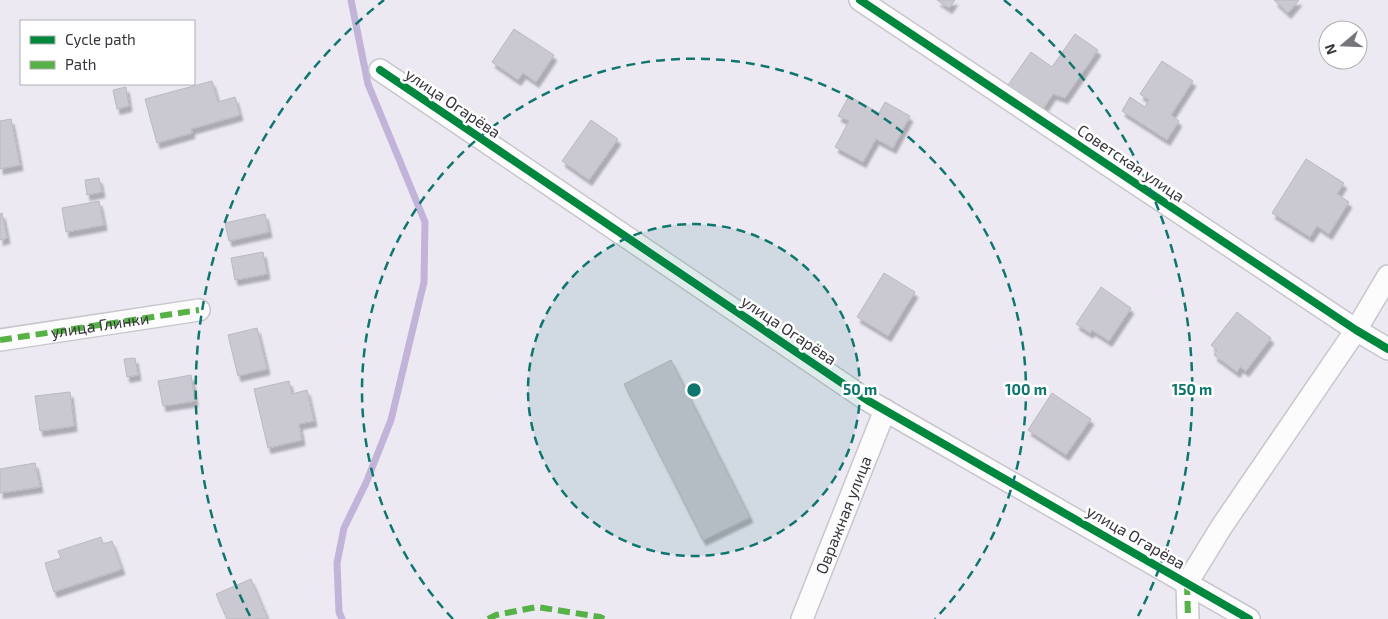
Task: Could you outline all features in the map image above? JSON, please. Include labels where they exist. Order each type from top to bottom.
[{"type":"street","name":"Советская улица","points":[[860,0],[1356,330],[1388,349]]},
{"type":"street","name":"улица Огарёва","points":[[380,70],[867,400],[1249,619]]},
{"type":"street","points":[[1188,619],[1187,583],[1222,526],[1356,330],[1388,276]]},
{"type":"street","name":"улица Глинки","points":[[0,340],[199,310]]},
{"type":"street","name":"Овражная улица","points":[[802,619],[885,410]]},
{"type":"building","points":[[937,0],[955,0],[949,8]]},
{"type":"building","points":[[1274,0],[1299,0],[1288,13]]},
{"type":"building","points":[[514,29],[554,55],[536,82],[523,73],[518,80],[492,62]]},
{"type":"building","points":[[1075,34],[1098,50],[1065,98],[1053,94],[1043,109],[1008,85],[1031,52],[1052,67]]},
{"type":"building","points":[[1162,61],[1193,81],[1171,115],[1179,121],[1167,140],[1122,111],[1130,97],[1145,107],[1149,100],[1140,94]]},
{"type":"building","points":[[212,81],[218,102],[235,97],[240,115],[191,129],[192,133],[157,143],[145,99]]},
{"type":"building","points":[[126,87],[129,106],[117,109],[113,90]]},
{"type":"building","points":[[849,96],[879,113],[885,102],[910,116],[893,148],[876,139],[863,162],[835,147],[849,121],[838,116]]},
{"type":"building","points":[[11,119],[20,165],[0,169],[0,121]]},
{"type":"building","points":[[591,120],[618,139],[589,180],[562,161]]},
{"type":"building","points":[[1306,159],[1344,183],[1337,194],[1349,202],[1329,234],[1317,226],[1310,237],[1272,213]]},
{"type":"building","points":[[99,178],[102,192],[87,195],[85,180]]},
{"type":"building","points":[[99,201],[104,225],[66,232],[62,208]]},
{"type":"building","points":[[2,213],[7,238],[0,240],[0,214]]},
{"type":"building","points":[[265,214],[269,232],[229,241],[225,223]]},
{"type":"building","points":[[263,252],[267,274],[235,280],[231,258]]},
{"type":"building","points":[[884,273],[915,292],[888,336],[857,317]]},
{"type":"building","points":[[1101,287],[1131,308],[1109,341],[1092,330],[1090,333],[1076,324]]},
{"type":"building","points":[[1237,312],[1271,338],[1246,371],[1240,367],[1237,372],[1214,355],[1217,350],[1211,345]]},
{"type":"building","points":[[257,328],[267,369],[238,376],[228,335]]},
{"type":"building","points":[[135,358],[138,375],[127,377],[124,359]]},
{"type":"building","points":[[671,360],[750,517],[703,540],[624,384]]},
{"type":"building","points":[[191,375],[195,401],[163,406],[158,381]]},
{"type":"building","points":[[289,381],[292,394],[307,390],[314,421],[299,424],[302,440],[268,448],[254,389]]},
{"type":"building","points":[[70,392],[74,426],[40,431],[35,396]]},
{"type":"building","points":[[1052,393],[1091,419],[1066,455],[1028,430]]},
{"type":"building","points":[[35,463],[40,487],[0,493],[0,469]]},
{"type":"building","points":[[101,537],[103,544],[112,541],[122,569],[54,592],[45,563],[61,558],[58,551]]},
{"type":"building","points":[[251,579],[268,619],[227,619],[216,594]]},
{"type":"waterway","points":[[342,619],[339,612],[337,563],[344,528],[366,483],[391,420],[424,282],[425,222],[368,84],[351,0]]},
{"type":"marked path","points":[[0,340],[199,310]]},
{"type":"marked path","points":[[1187,583],[1188,619]]},
{"type":"marked path","points":[[488,619],[496,615],[537,607],[604,619]]},
{"type":"cycle path","points":[[860,0],[1356,330],[1388,349]]},
{"type":"cycle path","points":[[380,70],[867,400],[1249,619]]}]
